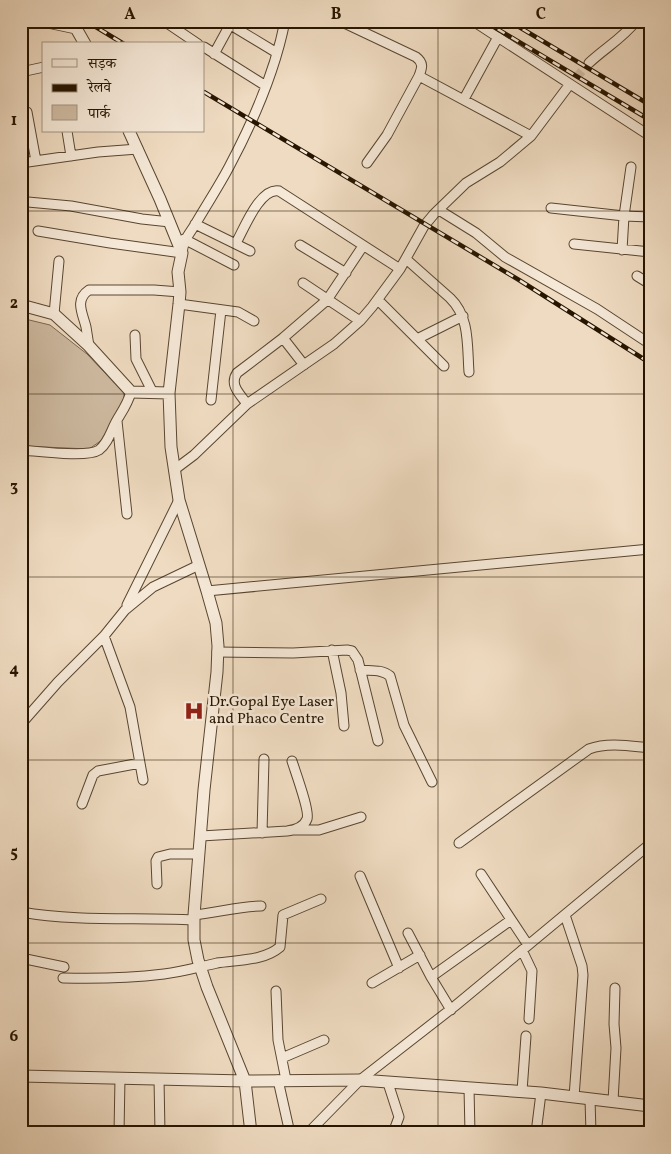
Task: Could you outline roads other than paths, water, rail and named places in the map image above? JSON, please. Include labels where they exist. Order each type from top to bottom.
[{"type":"street","points":[[43,21],[74,25],[84,42]]},
{"type":"street","points":[[164,21],[195,42]]},
{"type":"street","points":[[251,1133],[245,1082],[200,967],[194,940],[199,854],[217,672],[216,623],[179,500],[169,419],[169,393],[180,298],[178,272],[184,239],[229,166],[254,116],[266,86],[285,21]]},
{"type":"street","points":[[340,21],[416,57],[422,63],[419,76],[386,135],[367,163]]},
{"type":"street","points":[[473,21],[650,136]]},
{"type":"street","points":[[589,63],[603,50],[619,40],[636,21]]},
{"type":"street","points":[[214,54],[229,22],[276,53]]},
{"type":"street","points":[[464,100],[498,37]]},
{"type":"street","points":[[205,48],[266,86]]},
{"type":"street","points":[[21,72],[42,67]]},
{"type":"street","points":[[419,76],[531,136]]},
{"type":"street","points":[[174,470],[194,455],[247,404],[334,344],[360,321],[400,269],[424,226],[438,210],[466,183],[500,162],[531,136],[567,88]]},
{"type":"street","points":[[27,112],[36,161]]},
{"type":"street","points":[[67,132],[71,156]]},
{"type":"street","points":[[130,132],[182,253]]},
{"type":"street","points":[[21,163],[138,149]]},
{"type":"street","points":[[622,250],[624,216],[631,167]]},
{"type":"street","points":[[236,243],[261,198],[274,190],[400,269]]},
{"type":"street","points":[[28,202],[71,206],[142,219],[170,222]]},
{"type":"street","points":[[551,208],[650,217]]},
{"type":"street","points":[[438,210],[476,233],[505,257],[648,340]]},
{"type":"street","points":[[195,224],[250,251]]},
{"type":"street","points":[[38,230],[182,253]]},
{"type":"street","points":[[184,239],[234,265]]},
{"type":"street","points":[[574,244],[650,252]]},
{"type":"street","points":[[300,245],[346,272]]},
{"type":"street","points":[[247,404],[234,386],[234,378],[242,368],[283,338],[327,300],[363,246]]},
{"type":"street","points":[[406,259],[457,304],[463,316],[469,372]]},
{"type":"street","points":[[54,314],[59,261]]},
{"type":"street","points":[[637,276],[650,284]]},
{"type":"street","points":[[303,284],[360,321]]},
{"type":"street","points":[[89,346],[86,324],[80,309],[83,295],[89,290],[154,290],[221,310],[238,312],[254,321]]},
{"type":"street","points":[[378,300],[444,366]]},
{"type":"street","points":[[21,305],[54,314],[89,346],[130,392],[169,393]]},
{"type":"street","points":[[211,400],[221,310]]},
{"type":"street","points":[[417,340],[463,316]]},
{"type":"street","points":[[135,334],[136,359],[153,393]]},
{"type":"street","points":[[283,338],[304,365]]},
{"type":"street","points":[[21,450],[85,453],[97,451],[107,442],[117,420],[128,403],[130,392]]},
{"type":"street","points":[[117,420],[127,514]]},
{"type":"street","points":[[125,610],[179,500]]},
{"type":"street","points":[[207,591],[650,549]]},
{"type":"street","points":[[21,724],[58,682],[104,636],[125,610],[153,587],[199,565]]},
{"type":"street","points":[[104,636],[130,707],[143,780]]},
{"type":"street","points":[[217,652],[285,653],[332,650],[352,651],[358,660],[378,741]]},
{"type":"street","points":[[332,650],[342,693],[344,726]]},
{"type":"street","points":[[360,670],[386,672],[390,676],[404,725],[432,782]]},
{"type":"street","points":[[459,843],[590,749],[599,745],[650,748]]},
{"type":"street","points":[[262,833],[264,759]]},
{"type":"street","points":[[292,761],[308,816],[304,824],[294,830]]},
{"type":"street","points":[[82,804],[93,775],[98,771],[140,763]]},
{"type":"street","points":[[201,836],[319,830],[360,817]]},
{"type":"street","points":[[308,1133],[360,1080],[450,1010],[650,844]]},
{"type":"street","points":[[157,884],[156,861],[158,857],[170,854],[199,854]]},
{"type":"street","points":[[481,874],[511,920],[525,948],[532,971],[529,1019]]},
{"type":"street","points":[[360,876],[399,968]]},
{"type":"street","points":[[63,978],[123,979],[166,974],[258,958],[280,947],[283,915],[321,899]]},
{"type":"street","points":[[21,912],[89,919],[194,918],[248,906],[261,906]]},
{"type":"street","points":[[565,915],[582,966],[583,975],[574,1097]]},
{"type":"street","points":[[431,977],[511,920]]},
{"type":"street","points":[[408,933],[450,1010]]},
{"type":"street","points":[[372,983],[420,955]]},
{"type":"street","points":[[21,958],[64,968]]},
{"type":"street","points":[[613,1101],[616,1048],[614,1024],[615,988]]},
{"type":"street","points":[[276,991],[278,1040],[282,1058],[282,1080],[289,1129]]},
{"type":"street","points":[[522,1092],[526,1036]]},
{"type":"street","points":[[282,1058],[324,1040]]},
{"type":"street","points":[[21,1076],[245,1082],[360,1080],[540,1093],[650,1106]]},
{"type":"street","points":[[119,1133],[120,1078]]},
{"type":"street","points":[[159,1079],[160,1133]]},
{"type":"street","points":[[388,1083],[399,1117],[392,1133]]},
{"type":"street","points":[[469,1088],[470,1133]]},
{"type":"street","points":[[536,1133],[540,1093]]},
{"type":"street","points":[[590,1099],[591,1133]]},
{"type":"tunnel","points":[[567,88],[589,63]]},
{"type":"railway","points":[[86,21],[121,42]]},
{"type":"railway","points":[[484,21],[650,120]]},
{"type":"railway","points":[[509,21],[650,105]]},
{"type":"railway","points":[[205,93],[519,280],[650,363]]},
{"type":"place","name":"Dr.Gopal Eye Laser and Phaco Centre","points":[[194,711]]}]
